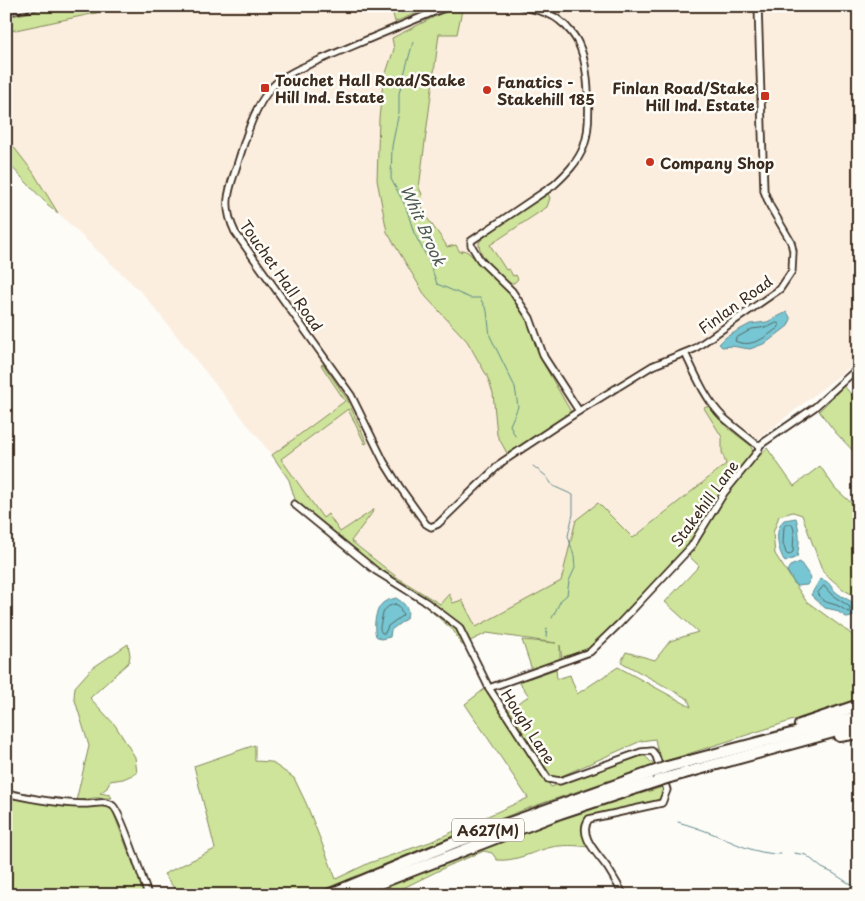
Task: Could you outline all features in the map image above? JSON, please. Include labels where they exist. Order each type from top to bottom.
[{"type":"highway","name":"A627(M)","points":[[349,895],[668,772],[699,758],[859,705]]},
{"type":"highway","name":"A627(M)","points":[[699,758],[859,716]]},
{"type":"highway","name":"A627(M)","points":[[722,762],[859,725]]},
{"type":"highway","name":"A627(M)","points":[[668,772],[859,733]]},
{"type":"highway","name":"A627(M)","points":[[328,895],[456,842],[654,777]]},
{"type":"street","name":"Touchet Hall Road","points":[[431,527],[426,524],[384,462],[358,408],[345,386],[235,232],[228,216],[227,203],[231,180],[253,117],[273,86],[293,72],[449,6]]},
{"type":"street","points":[[521,6],[548,14],[561,21],[579,43],[584,57],[589,123],[584,147],[573,166],[554,185],[471,241],[471,245],[480,260],[512,291],[534,324],[544,357],[579,411]]},
{"type":"street","points":[[548,14],[552,6]]},
{"type":"street","name":"Finlan Road","points":[[431,527],[438,524],[502,462],[652,366],[694,349],[774,294],[786,283],[792,271],[794,258],[791,242],[770,206],[764,190],[758,6]]},
{"type":"street","points":[[685,353],[692,369],[716,409],[736,428],[760,445]]},
{"type":"street","name":"Stakehill Lane","points":[[489,688],[590,652],[691,547],[715,505],[758,452],[760,445],[815,406],[859,367]]},
{"type":"street","points":[[294,504],[376,571],[426,602],[459,628],[489,688]]},
{"type":"street","name":"Hough Lane","points":[[489,688],[548,779],[560,781],[641,752],[652,751],[656,756],[666,790],[662,803],[589,819],[585,824],[585,832],[589,843],[624,895]]},
{"type":"street","points":[[6,793],[62,802],[107,803],[114,806],[131,845],[148,895]]},
{"type":"shaded area","points":[[77,6],[859,6],[859,360],[632,538],[598,503],[562,584],[476,627],[453,604],[449,595],[441,604],[398,578],[351,540],[373,510],[340,532],[328,515],[323,519],[277,453],[272,455],[144,295],[58,213],[6,145],[6,20]]},
{"type":"green space","points":[[62,6],[129,6],[6,32],[6,17]]},
{"type":"green space","points":[[391,6],[422,6],[422,11],[395,22]]},
{"type":"green space","points":[[462,10],[457,34],[439,34],[419,188],[423,198],[423,210],[447,247],[456,245],[460,252],[464,250],[469,253],[511,296],[532,328],[542,361],[571,412],[508,455],[497,435],[493,393],[487,376],[467,341],[426,297],[387,232],[377,180],[379,118],[383,82],[394,49],[392,38],[440,14]]},
{"type":"green space","points":[[6,137],[33,172],[58,213],[6,161]]},
{"type":"green space","points":[[548,194],[550,198],[547,207],[490,245],[506,270],[509,269],[513,276],[516,275],[518,279],[514,283],[509,283],[485,259],[479,242],[493,229]]},
{"type":"green space","points":[[323,364],[347,399],[367,443],[365,444],[348,409],[281,459],[323,518],[328,514],[340,532],[375,509],[351,541],[398,578],[440,604],[449,594],[453,603],[462,600],[476,627],[561,581],[576,520],[598,503],[633,538],[726,464],[722,452],[722,437],[704,408],[709,406],[728,428],[750,445],[753,451],[710,507],[689,546],[587,651],[562,660],[560,645],[560,660],[532,670],[522,640],[556,643],[487,633],[462,645],[453,630],[418,600],[371,570],[299,512],[289,480],[272,455],[345,401],[321,365]]},
{"type":"green space","points":[[844,386],[859,403],[859,457],[836,433],[819,411]]},
{"type":"green space","points":[[767,448],[794,486],[820,466],[835,488],[859,510],[859,598],[844,590],[823,572],[802,515],[793,512],[779,516],[773,533],[775,554],[806,601],[859,639],[859,699],[660,763],[655,739],[641,741],[557,778],[551,776],[508,709],[529,696],[519,682],[556,669],[557,679],[570,675],[577,694],[618,667],[691,707],[688,699],[621,662],[626,652],[655,660],[670,641],[698,632],[665,602],[699,566],[687,554],[722,499]]},
{"type":"green space","points":[[128,644],[129,662],[90,698],[115,725],[135,757],[137,773],[123,779],[110,781],[107,788],[100,793],[110,795],[112,798],[76,801],[89,746],[74,697],[75,687],[91,669]]},
{"type":"green space","points":[[487,687],[551,787],[641,755],[645,756],[654,765],[526,809],[426,847],[314,895],[179,895],[164,874],[215,849],[194,766],[255,745],[255,761],[271,762],[294,778],[336,879],[369,863],[430,842],[528,798],[465,704]]},
{"type":"green space","points":[[663,787],[664,795],[659,801],[585,818],[583,832],[588,847],[552,847],[518,858],[504,860],[497,860],[492,853],[484,851],[450,865],[389,895],[365,895],[512,836],[587,810]]},
{"type":"green space","points":[[13,798],[76,807],[99,806],[112,809],[145,895],[6,895],[6,866],[12,864],[9,836]]},
{"type":"water","points":[[787,312],[791,319],[788,326],[766,343],[750,349],[731,346],[722,347],[719,344],[726,337],[750,324],[767,322]]},
{"type":"water","points":[[796,518],[799,538],[797,557],[785,562],[780,552],[779,530],[784,520]]},
{"type":"water","points":[[800,562],[811,578],[807,585],[796,586],[787,571],[790,566]]},
{"type":"water","points":[[820,579],[827,582],[836,592],[856,605],[857,615],[848,618],[835,610],[825,608],[811,595]]},
{"type":"water","points":[[396,598],[406,606],[408,611],[407,618],[391,630],[390,637],[381,639],[376,636],[375,632],[377,613],[384,602]]},
{"type":"waterway","name":"Whit Brook","points":[[413,42],[399,93],[399,112],[392,146],[391,179],[406,207],[414,233],[429,261],[437,284],[470,298],[480,298],[487,311],[490,336],[515,387],[518,407],[510,425],[515,436]]},
{"type":"waterway","name":"Whit Brook","points":[[533,466],[546,476],[553,486],[573,495],[573,514],[568,536],[574,556],[575,568],[569,581],[567,595],[561,600],[552,618]]},
{"type":"waterway","name":"Whit Brook","points":[[546,637],[547,628]]},
{"type":"waterway","name":"Whit Brook","points":[[678,822],[753,850],[781,854]]},
{"type":"waterway","name":"Whit Brook","points":[[794,853],[806,855],[822,868],[859,890]]},
{"type":"railway","points":[[6,15],[54,6]]},
{"type":"place","name":"Touchet Hall Road/Stake Hill Ind. Estate","points":[[265,88]]},
{"type":"place","name":"Fanatics - Stakehill 185","points":[[487,90]]},
{"type":"place","name":"Finlan Road/Stake Hill Ind. Estate","points":[[765,96]]},
{"type":"place","name":"Company Shop","points":[[650,162]]}]
